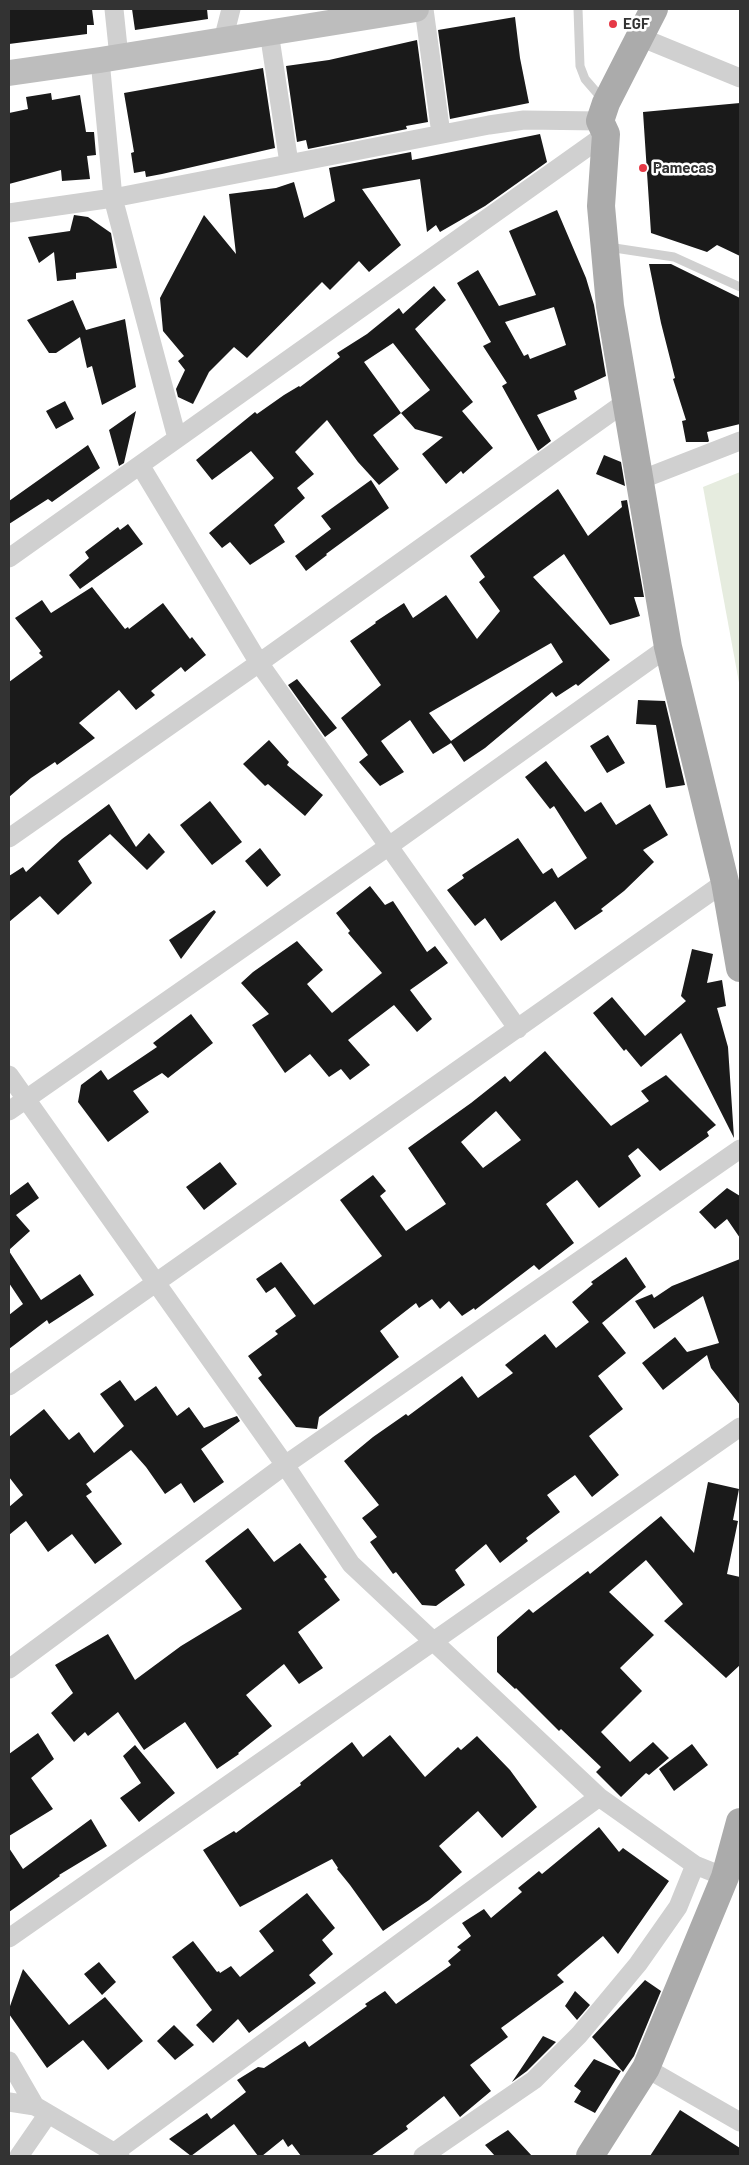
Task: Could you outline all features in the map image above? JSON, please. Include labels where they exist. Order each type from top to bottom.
[{"type":"main road","points":[[9,73],[109,59],[416,9]]},
{"type":"main road","points":[[654,9],[604,119],[601,206],[610,306],[668,647],[725,882],[740,968]]},
{"type":"main road","points":[[590,2156],[646,2068],[726,1877],[740,1822]]},
{"type":"street","points":[[114,9],[109,59],[113,198],[177,438]]},
{"type":"street","points":[[223,40],[231,9]]},
{"type":"street","points":[[424,9],[441,134]]},
{"type":"street","points":[[269,32],[289,163]]},
{"type":"street","points":[[640,37],[740,78]]},
{"type":"street","points":[[9,213],[113,198],[441,134],[524,120],[604,119]]},
{"type":"street","points":[[9,558],[177,438],[604,119]]},
{"type":"street","points":[[9,838],[627,401]]},
{"type":"street","points":[[640,480],[740,441]]},
{"type":"street","points":[[140,465],[259,663],[518,1029]]},
{"type":"street","points":[[9,1111],[389,846],[668,647]]},
{"type":"street","points":[[9,1386],[725,882]]},
{"type":"street","points":[[9,1075],[285,1465],[351,1564],[599,1797],[695,1865],[726,1877]]},
{"type":"street","points":[[9,1669],[285,1465],[740,1150]]},
{"type":"street","points":[[9,1938],[740,1427]]},
{"type":"street","points":[[9,2102],[42,2110],[118,2154],[599,1797]]},
{"type":"street","points":[[423,2156],[534,2080],[579,2035],[638,1964],[678,1907],[695,1865]]},
{"type":"street","points":[[9,2060],[42,2110]]},
{"type":"street","points":[[646,2068],[740,2122]]},
{"type":"street","points":[[19,2156],[42,2110]]},
{"type":"lane","points":[[578,9],[580,66],[604,119]]},
{"type":"lane","points":[[606,247],[674,257],[740,287]]},
{"type":"shaded area","points":[[740,472],[740,688],[703,487]]},
{"type":"building","points":[[9,9],[92,9],[94,25],[87,25],[87,34],[9,44]]},
{"type":"building","points":[[132,9],[207,9],[208,19],[135,30]]},
{"type":"building","points":[[515,17],[520,58],[529,103],[450,119],[438,30]]},
{"type":"building","points":[[417,40],[428,122],[406,126],[407,129],[308,149],[306,140],[297,142],[286,66],[329,60]]},
{"type":"building","points":[[263,68],[275,148],[146,177],[145,171],[134,173],[131,153],[134,152],[124,93]]},
{"type":"building","points":[[51,93],[52,100],[80,95],[86,132],[94,132],[96,155],[87,156],[90,179],[62,181],[61,170],[9,184],[9,113],[28,109],[26,97]]},
{"type":"building","points":[[740,103],[740,256],[717,245],[707,252],[651,233],[643,112]]},
{"type":"building","points":[[540,134],[547,162],[485,206],[440,232],[436,225],[427,232],[420,179],[362,189],[401,245],[369,272],[359,261],[330,290],[322,282],[247,358],[234,347],[209,372],[193,404],[178,397],[176,389],[185,370],[178,361],[184,356],[163,331],[160,298],[204,215],[236,254],[229,194],[276,188],[294,182],[304,218],[335,201],[329,168],[411,152],[412,160]]},
{"type":"building","points":[[557,210],[586,278],[594,305],[606,376],[574,391],[577,399],[537,415],[551,441],[538,451],[502,386],[507,383],[483,346],[491,342],[457,283],[478,270],[499,306],[536,295],[509,231]],"holes":[[[554,307],[566,345],[530,359],[528,354],[524,356],[505,322]]]},
{"type":"building","points":[[74,215],[88,217],[111,233],[117,268],[76,273],[76,279],[57,281],[54,252],[39,263],[28,237],[70,231]]},
{"type":"building","points":[[649,264],[671,264],[740,298],[740,424],[707,432],[708,442],[686,442],[682,421],[686,420],[673,379],[675,378]]},
{"type":"building","points":[[434,286],[446,300],[415,329],[473,402],[462,411],[493,448],[463,474],[461,471],[446,484],[422,454],[443,437],[415,429],[401,413],[373,435],[399,469],[379,485],[358,462],[327,420],[295,452],[314,474],[297,488],[305,498],[274,525],[285,542],[250,565],[230,542],[222,548],[209,533],[274,478],[251,451],[212,480],[196,460],[255,412],[257,414],[284,395],[300,387],[340,357],[337,353],[367,334],[399,308],[403,314]],"holes":[[[393,343],[430,390],[401,413],[364,362]]]},
{"type":"building","points":[[73,300],[86,330],[125,319],[136,387],[102,405],[92,366],[87,368],[80,337],[56,353],[49,353],[27,320]]},
{"type":"building","points":[[65,401],[74,419],[56,429],[46,411]]},
{"type":"building","points":[[136,411],[124,463],[119,466],[109,430]]},
{"type":"building","points":[[88,445],[100,468],[52,502],[48,499],[9,524],[9,501]]},
{"type":"building","points":[[604,455],[621,462],[625,486],[596,474]]},
{"type":"building","points":[[371,480],[389,508],[306,571],[295,556],[331,529],[321,516]]},
{"type":"building","points":[[558,489],[588,536],[622,507],[621,501],[627,500],[644,597],[634,597],[640,616],[610,625],[564,554],[533,577],[610,660],[578,686],[576,684],[556,697],[552,692],[485,748],[464,762],[451,743],[433,754],[410,720],[381,741],[404,772],[380,786],[359,762],[368,755],[341,718],[381,685],[350,641],[404,603],[413,618],[446,595],[477,639],[500,611],[479,582],[485,577],[470,556]],"holes":[[[551,643],[563,662],[451,741],[429,713]]]},
{"type":"building","points":[[128,524],[143,544],[80,589],[69,575],[89,558],[85,552],[118,527],[120,530]]},
{"type":"building","points":[[92,587],[125,629],[128,627],[129,629],[163,603],[190,639],[192,637],[206,655],[185,672],[181,667],[151,691],[155,695],[136,710],[119,690],[79,723],[95,738],[57,765],[55,762],[31,778],[9,797],[9,682],[43,657],[39,653],[41,651],[15,618],[42,600],[51,613]]},
{"type":"building","points":[[297,679],[337,728],[325,737],[288,685]]},
{"type":"building","points":[[638,700],[665,701],[685,785],[666,788],[656,725],[636,724]]},
{"type":"building","points":[[608,735],[625,763],[607,773],[590,746]]},
{"type":"building","points":[[269,740],[289,762],[287,765],[323,795],[305,816],[268,784],[265,786],[243,764]]},
{"type":"building","points":[[546,761],[585,812],[601,802],[616,825],[650,804],[668,835],[643,850],[654,862],[624,891],[601,909],[603,911],[575,930],[555,901],[501,941],[485,918],[475,926],[447,890],[464,878],[462,875],[518,838],[543,874],[552,868],[558,878],[587,858],[554,806],[550,809],[525,777]]},
{"type":"building","points":[[210,801],[242,842],[212,865],[180,825]]},
{"type":"building","points":[[109,804],[136,847],[149,833],[165,852],[147,870],[110,834],[78,861],[92,883],[58,915],[40,896],[9,922],[9,876],[23,867],[26,872],[62,839]]},
{"type":"building","points":[[260,848],[281,875],[267,887],[245,861]]},
{"type":"building","points":[[370,886],[385,905],[393,901],[427,952],[435,946],[448,963],[410,990],[432,1019],[417,1032],[394,1005],[348,1040],[370,1065],[350,1080],[341,1069],[329,1077],[310,1054],[285,1073],[252,1025],[269,1014],[241,983],[253,972],[297,941],[323,970],[307,984],[332,1013],[382,973],[348,933],[350,931],[336,913]]},
{"type":"building","points":[[214,910],[216,912],[181,959],[169,940]]},
{"type":"building","points":[[692,949],[713,954],[707,983],[722,980],[726,1006],[717,1008],[728,1047],[734,1138],[681,1033],[641,1067],[626,1049],[624,1051],[593,1013],[612,997],[645,1036],[686,1001],[681,996]]},
{"type":"building","points":[[191,1014],[213,1043],[168,1078],[162,1073],[133,1091],[149,1112],[108,1142],[78,1102],[81,1085],[101,1070],[108,1080],[157,1047],[153,1043]]},
{"type":"building","points":[[545,1051],[611,1126],[649,1101],[641,1091],[666,1075],[716,1125],[707,1132],[709,1136],[660,1171],[638,1148],[628,1156],[641,1176],[599,1208],[577,1180],[546,1204],[574,1243],[539,1270],[534,1265],[475,1310],[474,1308],[462,1316],[449,1301],[440,1309],[432,1299],[419,1308],[416,1303],[380,1331],[399,1357],[319,1417],[317,1429],[296,1427],[258,1378],[262,1375],[248,1356],[278,1334],[275,1331],[296,1316],[275,1287],[266,1293],[256,1279],[281,1262],[314,1305],[382,1256],[340,1200],[373,1175],[386,1191],[380,1196],[406,1231],[446,1204],[408,1148],[505,1076],[510,1082]],"holes":[[[496,1111],[521,1140],[483,1168],[461,1142]]]},
{"type":"building","points":[[220,1162],[237,1184],[204,1210],[186,1187]]},
{"type":"building","points":[[28,1182],[39,1198],[16,1215],[30,1231],[9,1250],[9,1196]]},
{"type":"building","points":[[727,1188],[740,1196],[740,1238],[727,1219],[715,1229],[699,1212]]},
{"type":"building","points":[[9,1251],[41,1300],[80,1274],[94,1295],[49,1324],[47,1320],[9,1349],[9,1315],[23,1304],[9,1283]]},
{"type":"building","points":[[626,1257],[646,1287],[602,1323],[626,1353],[598,1376],[623,1409],[589,1436],[619,1475],[592,1497],[575,1475],[547,1495],[560,1512],[526,1538],[528,1541],[500,1563],[486,1544],[455,1570],[465,1585],[436,1606],[422,1605],[396,1572],[393,1574],[370,1542],[377,1537],[362,1518],[379,1505],[344,1461],[373,1437],[406,1414],[408,1416],[462,1376],[478,1398],[513,1373],[505,1365],[545,1334],[556,1348],[589,1322],[572,1302],[593,1284],[591,1282]]},
{"type":"building","points":[[740,1259],[740,1405],[711,1368],[707,1355],[663,1390],[642,1363],[675,1337],[687,1352],[719,1343],[703,1296],[654,1329],[635,1301],[652,1294],[654,1298],[672,1286]]},
{"type":"building","points":[[120,1380],[135,1401],[156,1386],[177,1416],[189,1407],[204,1428],[237,1416],[240,1421],[201,1449],[224,1482],[194,1503],[181,1483],[165,1494],[131,1450],[86,1484],[92,1492],[86,1496],[122,1544],[95,1564],[72,1534],[48,1552],[26,1521],[9,1535],[9,1507],[23,1495],[9,1477],[9,1437],[44,1409],[69,1440],[79,1432],[94,1453],[124,1426],[100,1394]]},
{"type":"building","points":[[708,1482],[739,1489],[733,1520],[738,1521],[727,1574],[740,1577],[740,1665],[726,1678],[664,1621],[683,1604],[646,1560],[609,1592],[654,1635],[620,1668],[642,1691],[601,1732],[630,1762],[653,1742],[669,1758],[649,1775],[646,1773],[621,1797],[596,1772],[601,1767],[561,1729],[559,1731],[516,1688],[497,1672],[497,1637],[529,1609],[533,1613],[588,1571],[590,1574],[661,1516],[694,1553]]},
{"type":"building","points":[[248,1528],[274,1562],[300,1543],[327,1577],[324,1579],[340,1600],[298,1632],[323,1668],[299,1684],[284,1664],[246,1695],[272,1726],[239,1754],[217,1769],[185,1722],[144,1750],[118,1712],[88,1736],[85,1732],[74,1742],[51,1713],[73,1693],[55,1665],[108,1634],[135,1680],[181,1646],[242,1609],[205,1561]]},
{"type":"building","points":[[38,1733],[54,1759],[31,1778],[53,1809],[9,1836],[9,1754]]},
{"type":"building","points":[[390,1735],[425,1777],[458,1747],[461,1750],[477,1736],[510,1770],[537,1807],[502,1838],[478,1811],[439,1846],[462,1872],[429,1900],[383,1931],[337,1869],[332,1859],[240,1907],[203,1850],[234,1831],[236,1833],[301,1785],[300,1783],[352,1742],[363,1757]]},
{"type":"building","points":[[692,1744],[708,1765],[674,1791],[659,1769]]},
{"type":"building","points":[[135,1745],[175,1793],[139,1822],[120,1798],[141,1783],[123,1756]]},
{"type":"building","points":[[91,1819],[107,1846],[59,1875],[9,1912],[9,1848],[23,1869]]},
{"type":"building","points":[[599,1827],[619,1852],[623,1848],[669,1881],[618,1954],[603,1936],[557,1975],[564,1982],[501,2028],[508,2037],[470,2065],[491,2091],[460,2117],[444,2096],[406,2126],[408,2129],[371,2156],[301,2156],[292,2144],[288,2147],[283,2139],[262,2156],[258,2156],[234,2124],[191,2156],[169,2139],[207,2113],[211,2119],[246,2092],[237,2080],[258,2067],[264,2068],[305,2041],[309,2047],[385,1991],[396,2004],[451,1965],[448,1961],[461,1950],[457,1947],[471,1936],[462,1923],[484,1909],[491,1918],[522,1892],[518,1888],[539,1871],[542,1874]]},
{"type":"building","points":[[307,1893],[335,1928],[322,1940],[333,1954],[309,1975],[316,1983],[249,2033],[238,2019],[213,2043],[196,2025],[212,2010],[172,1957],[193,1941],[217,1972],[219,1971],[220,1973],[231,1966],[240,1977],[274,1951],[259,1931]]},
{"type":"building","points":[[99,1962],[116,1982],[102,1995],[84,1974]]},
{"type":"building","points":[[23,1969],[69,2025],[105,1997],[143,2041],[108,2070],[83,2040],[47,2068],[9,2014]]},
{"type":"building","points":[[645,1980],[661,1991],[634,2056],[623,2072],[592,2037]]},
{"type":"building","points":[[575,1991],[590,2005],[577,2020],[565,2006]]},
{"type":"building","points":[[174,2025],[194,2045],[175,2060],[157,2041]]},
{"type":"building","points":[[543,2036],[556,2042],[527,2071],[512,2082]]},
{"type":"building","points":[[594,2059],[621,2071],[595,2113],[574,2102],[581,2091],[574,2086]]},
{"type":"building","points":[[680,2110],[740,2148],[740,2156],[650,2156]]},
{"type":"building","points":[[508,2130],[532,2156],[495,2156],[485,2145]]},
{"type":"place","name":"EGF","points":[[613,24]]},
{"type":"place","name":"Pamecas","points":[[643,168]]}]
